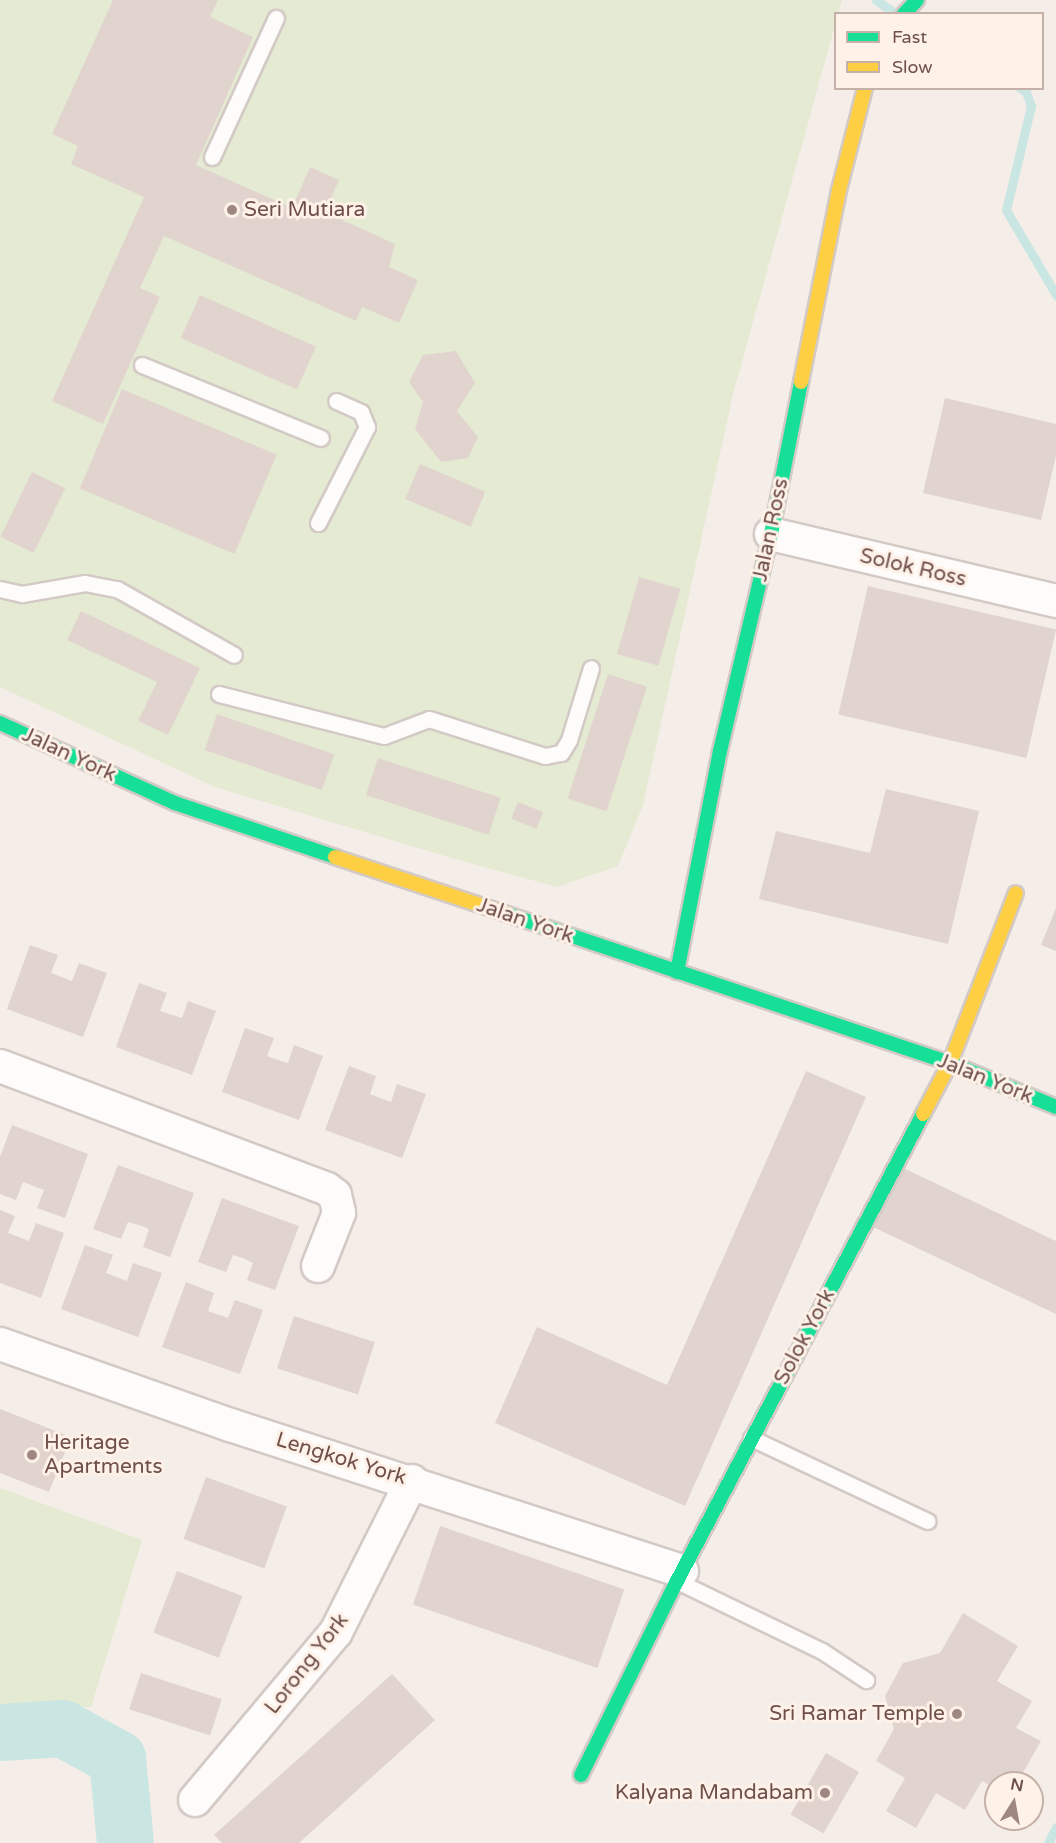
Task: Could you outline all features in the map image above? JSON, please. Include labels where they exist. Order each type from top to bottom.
[{"type":"street","points":[[906,12],[917,0]]},
{"type":"street","name":"Jalan Ross","points":[[677,972],[720,751],[771,534],[839,190],[864,90]]},
{"type":"street","name":"Solok Ross","points":[[771,534],[1056,601]]},
{"type":"street","name":"Jalan York","points":[[0,723],[175,803],[950,1063],[1056,1107]]},
{"type":"street","name":"Solok York","points":[[581,1775],[751,1438],[950,1063],[1016,893]]},
{"type":"street","points":[[0,1066],[327,1189],[335,1195],[339,1213],[318,1266]]},
{"type":"street","name":"Lengkok York","points":[[0,1344],[230,1425],[412,1481],[680,1576]]},
{"type":"street","name":"Lorong York","points":[[195,1800],[336,1632],[412,1481]]},
{"type":"lane","points":[[212,157],[276,18]]},
{"type":"lane","points":[[142,364],[321,438]]},
{"type":"lane","points":[[318,524],[367,427],[361,412],[336,401]]},
{"type":"lane","points":[[0,589],[22,594],[85,583],[117,589],[234,655]]},
{"type":"lane","points":[[219,694],[384,736],[429,719],[545,756],[561,753],[569,740],[591,668]]},
{"type":"lane","points":[[751,1438],[927,1521]]},
{"type":"lane","points":[[680,1576],[822,1651],[866,1680]]},
{"type":"green space","name":"Seri Mutiara","points":[[0,0],[842,0],[839,12],[834,12],[834,29],[733,394],[643,805],[618,866],[557,887],[462,861],[215,787],[0,687]]},
{"type":"green space","points":[[0,1488],[142,1540],[91,1707],[0,1708]]},
{"type":"building","name":"Seri Mutiara","points":[[113,0],[218,0],[210,17],[253,37],[196,165],[292,208],[310,167],[339,180],[325,212],[395,244],[389,267],[418,280],[399,323],[362,307],[356,321],[164,236],[140,288],[160,297],[103,424],[52,401],[144,197],[71,164],[78,146],[52,134]]},
{"type":"building","points":[[200,295],[316,347],[297,390],[181,338]]},
{"type":"building","points":[[456,351],[475,383],[457,411],[478,437],[468,458],[441,462],[415,429],[423,402],[409,382],[423,355]]},
{"type":"building","points":[[122,389],[277,455],[234,554],[80,488]]},
{"type":"building","points":[[945,398],[1056,424],[1056,456],[1041,520],[923,493]]},
{"type":"building","points":[[420,464],[485,492],[471,527],[405,499]]},
{"type":"building","points":[[32,472],[65,488],[34,553],[0,537]]},
{"type":"building","points":[[639,577],[680,589],[658,666],[617,654]]},
{"type":"building","points":[[868,586],[1056,629],[1026,758],[838,715]]},
{"type":"building","points":[[81,611],[200,668],[168,735],[138,721],[157,682],[67,640]]},
{"type":"building","points":[[608,674],[647,687],[607,811],[568,799]]},
{"type":"building","points":[[217,714],[334,754],[322,790],[205,750]]},
{"type":"building","points":[[378,758],[501,798],[489,835],[366,795]]},
{"type":"building","points":[[886,789],[979,811],[948,944],[759,899],[776,831],[870,853]]},
{"type":"building","points":[[518,802],[543,812],[536,829],[511,819]]},
{"type":"building","points":[[1056,908],[1056,951],[1041,945]]},
{"type":"building","points":[[30,945],[58,955],[51,973],[72,981],[79,963],[107,973],[83,1037],[7,1009]]},
{"type":"building","points":[[139,983],[167,993],[160,1011],[182,1018],[188,1001],[216,1011],[192,1075],[116,1047]]},
{"type":"building","points":[[245,1028],[274,1038],[267,1056],[278,1060],[288,1063],[294,1045],[323,1056],[299,1120],[222,1092]]},
{"type":"building","points":[[349,1066],[376,1076],[370,1094],[391,1102],[397,1084],[426,1094],[402,1158],[325,1130]]},
{"type":"building","points":[[806,1071],[866,1097],[685,1506],[495,1423],[537,1327],[667,1385]]},
{"type":"building","points":[[12,1125],[88,1154],[65,1218],[37,1208],[44,1190],[23,1182],[16,1200],[0,1194],[0,1157]]},
{"type":"building","points":[[118,1165],[194,1193],[170,1257],[143,1247],[149,1229],[139,1225],[128,1222],[121,1239],[93,1229]]},
{"type":"building","points":[[899,1166],[1056,1241],[1056,1314],[871,1226]]},
{"type":"building","points":[[222,1198],[299,1226],[275,1290],[247,1280],[253,1263],[243,1258],[233,1255],[226,1272],[198,1262]]},
{"type":"building","points":[[0,1210],[15,1216],[8,1233],[29,1241],[36,1223],[64,1233],[41,1298],[0,1283]]},
{"type":"building","points":[[85,1245],[113,1255],[106,1273],[127,1281],[133,1263],[162,1273],[138,1337],[61,1309]]},
{"type":"building","points":[[186,1282],[214,1293],[208,1311],[228,1318],[235,1300],[263,1310],[240,1374],[162,1347]]},
{"type":"building","points":[[294,1316],[375,1342],[358,1395],[277,1368]]},
{"type":"building","name":"Heritage Apartments","points":[[0,1409],[71,1437],[49,1492],[0,1473]]},
{"type":"building","points":[[206,1477],[287,1506],[264,1568],[183,1539]]},
{"type":"building","points":[[440,1526],[624,1589],[597,1668],[413,1604]]},
{"type":"building","points":[[177,1571],[242,1596],[219,1658],[153,1633]]},
{"type":"building","name":"Sri Ramar Temple","points":[[963,1613],[1018,1646],[997,1681],[1032,1701],[1016,1728],[1041,1741],[1024,1771],[984,1771],[984,1782],[982,1781],[965,1810],[936,1793],[916,1828],[886,1811],[905,1778],[876,1761],[894,1729],[885,1696],[903,1663],[940,1653]]},
{"type":"building","points":[[141,1673],[222,1699],[210,1735],[129,1709]]},
{"type":"building","points":[[392,1674],[435,1720],[299,1843],[222,1843],[214,1835]]},
{"type":"building","name":"Kalyana Mandabam","points":[[826,1753],[859,1772],[823,1833],[790,1814]]},
{"type":"waterway","points":[[876,0],[893,12]]},
{"type":"waterway","points":[[1023,90],[1031,106],[1006,210],[1056,295]]},
{"type":"waterway","points":[[0,1732],[62,1728],[117,1758],[125,1843]]},
{"type":"waterway","points":[[1048,1843],[1056,1827]]},
{"type":"traffic: fast","points":[[906,12],[917,0]]},
{"type":"traffic: fast","points":[[677,972],[720,751],[771,534],[801,382]]},
{"type":"traffic: fast","points":[[0,723],[175,803],[335,857]]},
{"type":"traffic: fast","points":[[507,914],[950,1063],[1056,1107]]},
{"type":"traffic: fast","points":[[581,1775],[677,1581],[923,1114]]},
{"type":"traffic: slow","points":[[801,382],[839,190],[864,90]]},
{"type":"traffic: slow","points":[[335,857],[507,914]]},
{"type":"traffic: slow","points":[[923,1114],[950,1063],[1016,893]]},
{"type":"place","name":"Seri Mutiara","points":[[232,210]]},
{"type":"place","name":"Heritage Apartments","points":[[32,1455]]},
{"type":"place","name":"Sri Ramar Temple","points":[[957,1714]]},
{"type":"place","name":"Kalyana Mandabam","points":[[825,1793]]}]
